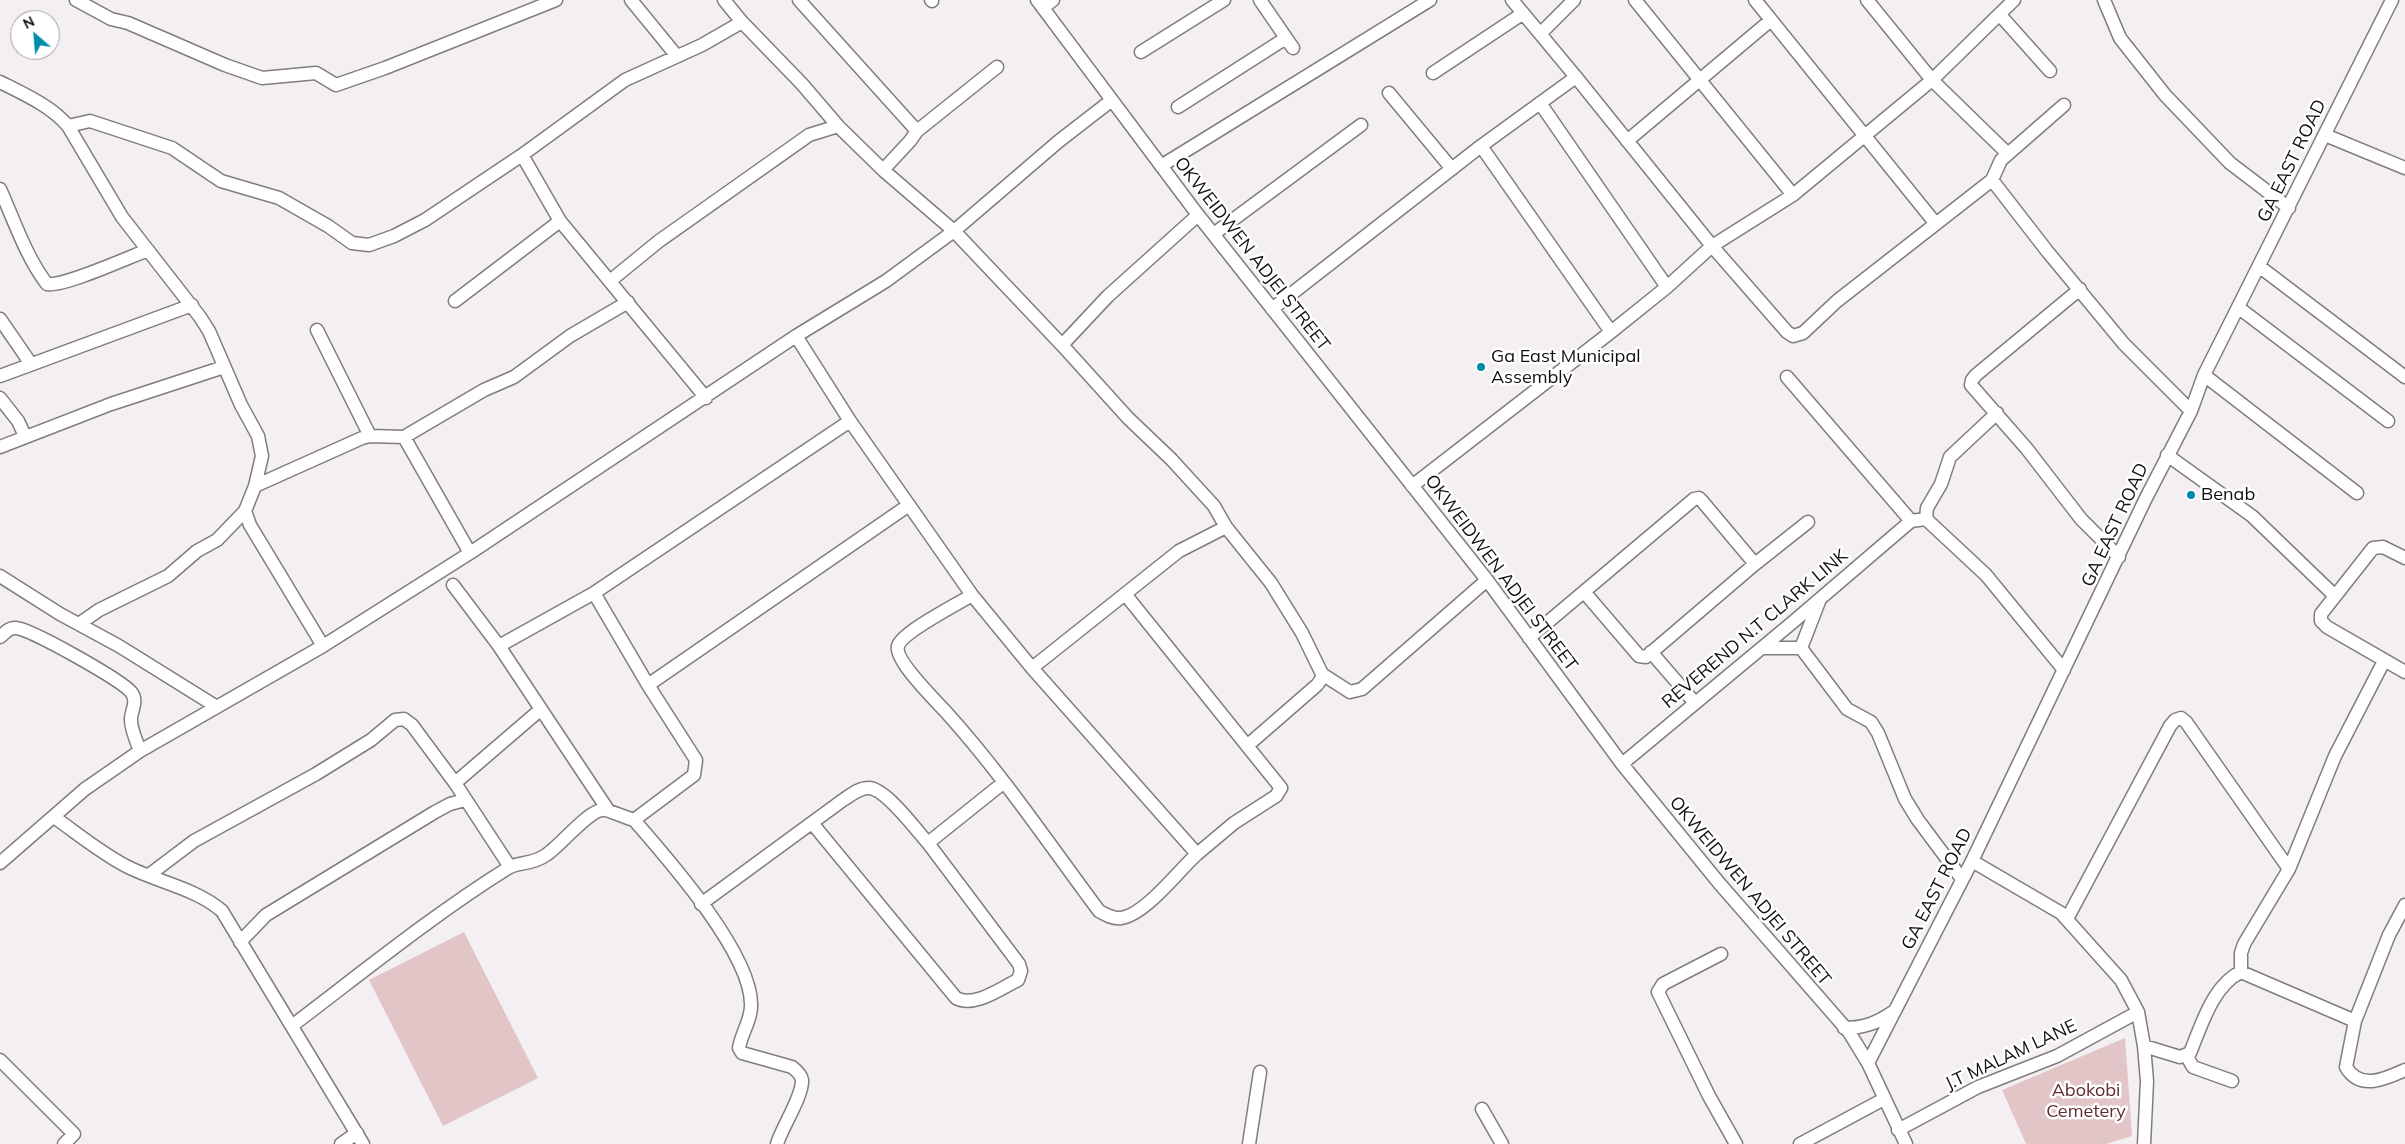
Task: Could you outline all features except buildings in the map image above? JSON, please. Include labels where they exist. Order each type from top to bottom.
[{"type":"street","points":[[76,0],[111,19],[128,23],[262,78],[306,73],[316,74],[336,85],[385,68],[556,0]]},
{"type":"street","points":[[631,0],[676,55]]},
{"type":"street","points":[[724,0],[838,126],[883,170],[954,231],[1128,418],[1171,459],[1214,506],[1226,526],[1271,582],[1302,633],[1322,674],[1350,692],[1362,689],[1487,580]]},
{"type":"street","points":[[799,0],[917,131]]},
{"type":"street","points":[[1040,4],[1053,0]]},
{"type":"street","points":[[1141,52],[1224,0]]},
{"type":"street","points":[[1178,107],[1289,43],[1260,0]]},
{"type":"street","points":[[1162,166],[1430,0]]},
{"type":"street","points":[[1512,0],[1522,14],[1541,33],[1712,246],[1788,332],[1796,336],[1801,334],[1837,301],[1992,180],[2001,160],[2064,105]]},
{"type":"street","points":[[1541,33],[1574,0]]},
{"type":"street","points":[[1635,0],[1792,195]]},
{"type":"street","points":[[1755,0],[1936,224]]},
{"type":"street","points":[[1867,0],[1932,80],[2008,154]]},
{"type":"street","points":[[1412,486],[1611,332],[1667,287],[1712,246],[1792,195],[1932,80],[2000,16],[2014,0]]},
{"type":"street","points":[[2104,0],[2120,38],[2165,95],[2230,163],[2289,208]]},
{"type":"street","name":"GA EAST ROAD","points":[[1868,1064],[1972,861],[2167,455],[2191,411],[2204,375],[2260,267],[2392,0]]},
{"type":"street","name":"OKWEIDWEN ADJEI STREET","points":[[1040,4],[1198,215],[1215,233],[1272,309],[1487,580],[1622,764],[1719,883],[1844,1028],[1868,1064],[1906,1144]]},
{"type":"street","points":[[1432,73],[1522,14]]},
{"type":"street","points":[[2000,16],[2050,71]]},
{"type":"street","points":[[1627,141],[1771,20]]},
{"type":"street","points":[[68,126],[90,121],[172,148],[221,181],[279,198],[328,226],[352,243],[370,245],[394,236],[425,220],[522,155],[625,80],[676,55],[702,45],[742,22]]},
{"type":"street","points":[[883,170],[917,131],[996,67]]},
{"type":"street","points":[[1272,309],[1481,146],[1576,77]]},
{"type":"street","points":[[0,82],[35,100],[61,118],[68,126],[114,205],[192,305],[209,331],[241,405],[258,436],[262,456],[255,486],[245,511],[217,540],[197,551],[168,576],[99,610],[79,624]]},
{"type":"street","points":[[1389,92],[1452,169]]},
{"type":"street","points":[[0,863],[85,789],[140,752],[323,646],[470,553],[706,398],[796,336],[886,281],[954,231],[1059,141],[1112,100]]},
{"type":"street","points":[[1540,103],[1667,287]]},
{"type":"street","points":[[1215,233],[1361,125]]},
{"type":"street","points":[[610,281],[659,241],[808,135],[838,126]]},
{"type":"street","points":[[2325,134],[2405,168]]},
{"type":"street","points":[[1481,146],[1611,332]]},
{"type":"street","points":[[522,155],[560,221],[706,398]]},
{"type":"street","points":[[1992,180],[2046,250],[2124,344],[2191,411]]},
{"type":"street","points":[[0,189],[34,263],[47,284],[52,285],[68,280],[148,250]]},
{"type":"street","points":[[1062,345],[1108,296],[1198,215]]},
{"type":"street","points":[[455,301],[560,221]]},
{"type":"street","points":[[2260,267],[2405,377]]},
{"type":"street","points":[[2080,289],[1972,380],[1971,385],[1997,413],[2081,519],[2119,557]]},
{"type":"street","points":[[255,486],[362,438],[370,436],[404,437],[484,390],[514,377],[570,336],[628,302]]},
{"type":"street","points":[[0,376],[192,305]]},
{"type":"street","points":[[2239,308],[2388,421]]},
{"type":"street","points":[[0,319],[31,364]]},
{"type":"street","points":[[317,330],[370,436]]},
{"type":"street","points":[[796,336],[850,421],[972,596],[1032,668],[1197,854]]},
{"type":"street","points":[[0,447],[24,436],[111,404],[224,367]]},
{"type":"street","points":[[2204,375],[2357,493]]},
{"type":"street","points":[[1787,377],[1911,521],[1926,519]]},
{"type":"street","points":[[0,398],[18,421],[24,436]]},
{"type":"street","points":[[1926,519],[1927,508],[1941,484],[1950,457],[1997,413]]},
{"type":"street","points":[[499,646],[594,593],[850,421]]},
{"type":"street","points":[[404,437],[470,553]]},
{"type":"street","points":[[2167,455],[2252,516],[2335,596]]},
{"type":"street","points":[[1529,638],[1694,499],[1699,498],[1755,564]]},
{"type":"street","points":[[648,685],[909,505]]},
{"type":"street","points":[[245,511],[250,525],[323,646]]},
{"type":"street","points":[[1926,519],[1986,575],[2064,670]]},
{"type":"street","name":"REVEREND N.T CLARK LINK","points":[[1622,764],[1911,521]]},
{"type":"street","points":[[1584,593],[1639,656],[1646,657],[1755,564],[1808,522]]},
{"type":"street","points":[[1032,668],[1179,551],[1226,526]]},
{"type":"street","points":[[2405,558],[2383,547],[2372,548],[2321,614],[2321,621],[2327,628],[2384,662],[2405,672]]},
{"type":"street","points":[[0,576],[119,646],[217,707]]},
{"type":"street","points":[[453,585],[499,646],[608,810],[618,816],[634,820],[731,944],[743,972],[752,1007],[739,1048],[742,1053],[792,1067],[798,1072],[802,1080],[798,1095],[777,1144]]},
{"type":"street","points":[[594,593],[648,685],[696,760],[694,775],[634,820]]},
{"type":"street","points":[[972,596],[920,626],[902,640],[897,649],[909,671],[962,730],[1099,911],[1111,917],[1121,918],[1131,914],[1155,898],[1197,854],[1234,823],[1276,796],[1280,791],[1280,785],[1248,744],[1125,594]]},
{"type":"street","points":[[1801,648],[1821,597]]},
{"type":"street","points":[[0,637],[8,630],[16,628],[52,643],[120,682],[134,697],[131,720],[140,752]]},
{"type":"street","points":[[1762,648],[1801,648]]},
{"type":"street","points":[[1801,648],[1847,709],[1872,722],[1905,799],[1918,820],[1962,879]]},
{"type":"street","points":[[1651,652],[1695,703]]},
{"type":"street","points":[[2241,972],[2241,953],[2244,944],[2289,870],[2335,756],[2384,662]]},
{"type":"street","points":[[1248,744],[1317,684],[1322,678],[1322,674]]},
{"type":"street","points":[[455,783],[540,710]]},
{"type":"street","points":[[149,875],[194,841],[316,774],[371,740],[400,718],[412,725],[455,783],[510,867]]},
{"type":"street","points":[[2067,919],[2170,726],[2175,720],[2181,718],[2186,722],[2289,870]]},
{"type":"street","points":[[928,843],[1003,784]]},
{"type":"street","points":[[701,904],[843,800],[869,788],[879,791],[887,797],[928,843],[1019,964],[1021,971],[1018,980],[975,1000],[963,1002],[956,998],[812,823]]},
{"type":"street","points":[[240,942],[266,914],[435,812],[450,804],[465,800]]},
{"type":"street","points":[[293,1025],[407,939],[510,867],[533,863],[561,844],[580,824],[596,812],[608,810]]},
{"type":"street","points":[[54,817],[114,859],[216,906],[222,911],[293,1025],[360,1139],[341,1144]]},
{"type":"street","points":[[1972,861],[2061,913],[2121,980],[2138,1012],[2144,1046],[2147,1081],[2144,1144]]},
{"type":"street","points":[[2405,906],[2389,935],[2355,1021],[2346,1067],[2351,1076],[2366,1082],[2377,1082],[2405,1070]]},
{"type":"street","points":[[1722,954],[1663,984],[1658,992],[1709,1096],[1736,1144]]},
{"type":"street","points":[[2241,972],[2355,1021]]},
{"type":"street","points":[[2144,1046],[2180,1057],[2190,1053],[2207,1012],[2222,988],[2241,972]]},
{"type":"street","points":[[1844,1028],[1859,1028],[1872,1024],[1893,1012]]},
{"type":"street","name":"J.T MALAM LANE","points":[[1898,1130],[1978,1087],[2057,1056],[2138,1012]]},
{"type":"street","points":[[2186,1055],[2193,1067],[2232,1081]]},
{"type":"street","points":[[0,1060],[74,1134],[64,1144]]},
{"type":"street","points":[[1249,1144],[1260,1072]]},
{"type":"street","points":[[1800,1144],[1884,1100]]},
{"type":"street","points":[[1482,1109],[1502,1144]]},
{"type":"green space","points":[[464,932],[538,1078],[443,1126],[369,980]]},
{"type":"green space","name":"Abokobi Cemetery","points":[[2125,1038],[2132,1136],[2106,1144],[2026,1144],[2002,1090]]},
{"type":"place","name":"Ga East Municipal Assembly","points":[[1481,367]]},
{"type":"place","name":"Benab","points":[[2191,495]]}]
